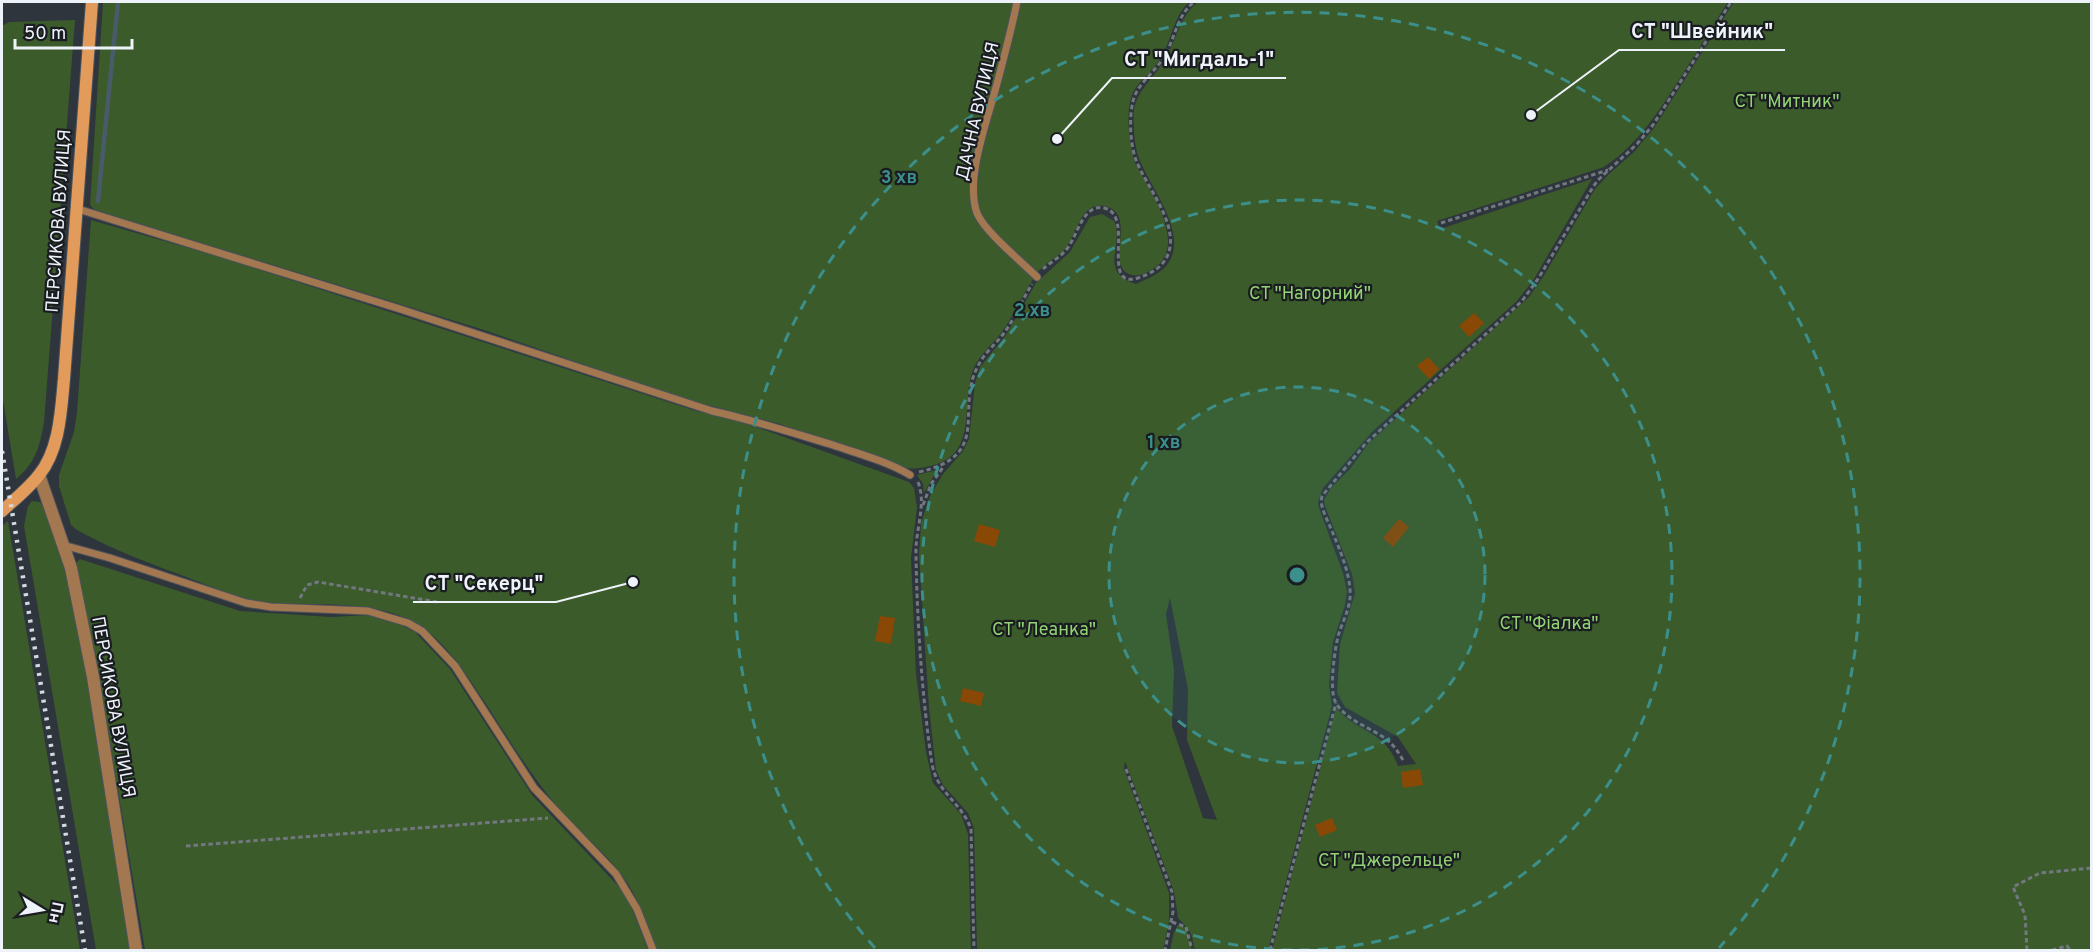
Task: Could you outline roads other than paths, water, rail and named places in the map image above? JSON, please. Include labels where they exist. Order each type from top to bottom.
[{"type":"main road","name":"ПЕРСИКОВА ВУЛИЦЯ","points":[[2,511],[39,475],[52,448],[62,407],[92,2]]},
{"type":"street","name":"ПЕРСИКОВА ВУЛИЦЯ","points":[[39,475],[71,568],[93,677],[136,951]]},
{"type":"lane","name":"ДАЧНА ВУЛИЦЯ","points":[[1017,2],[983,136],[973,194],[977,213],[985,225],[1037,277]]},
{"type":"lane","points":[[78,209],[411,313],[702,408],[750,420],[856,453],[900,468],[910,475]]},
{"type":"lane","points":[[63,545],[110,558],[246,603],[260,606],[368,611],[408,623],[422,631],[454,666],[526,776],[624,885],[637,909],[653,951]]},
{"type":"waterway","points":[[98,201],[118,2]]},
{"type":"railway","points":[[2,451],[85,950]]},
{"type":"place","name":"СТ \"Швейник\"","points":[[1531,115]]},
{"type":"place","name":"СТ \"Мигдаль-1\"","points":[[1057,139]]},
{"type":"place","name":"СТ \"Секерц\"","points":[[633,582]]},
{"type":"park label","name":"СТ \"Митник\"","points":[[1787,101]]},
{"type":"park label","name":"СТ \"Нагорний\"","points":[[1310,293]]},
{"type":"park label","name":"СТ \"Фіалка\"","points":[[1549,623]]},
{"type":"park label","name":"СТ \"Леанка\"","points":[[1044,629]]},
{"type":"park label","name":"СТ \"Джерельце\"","points":[[1389,860]]}]
